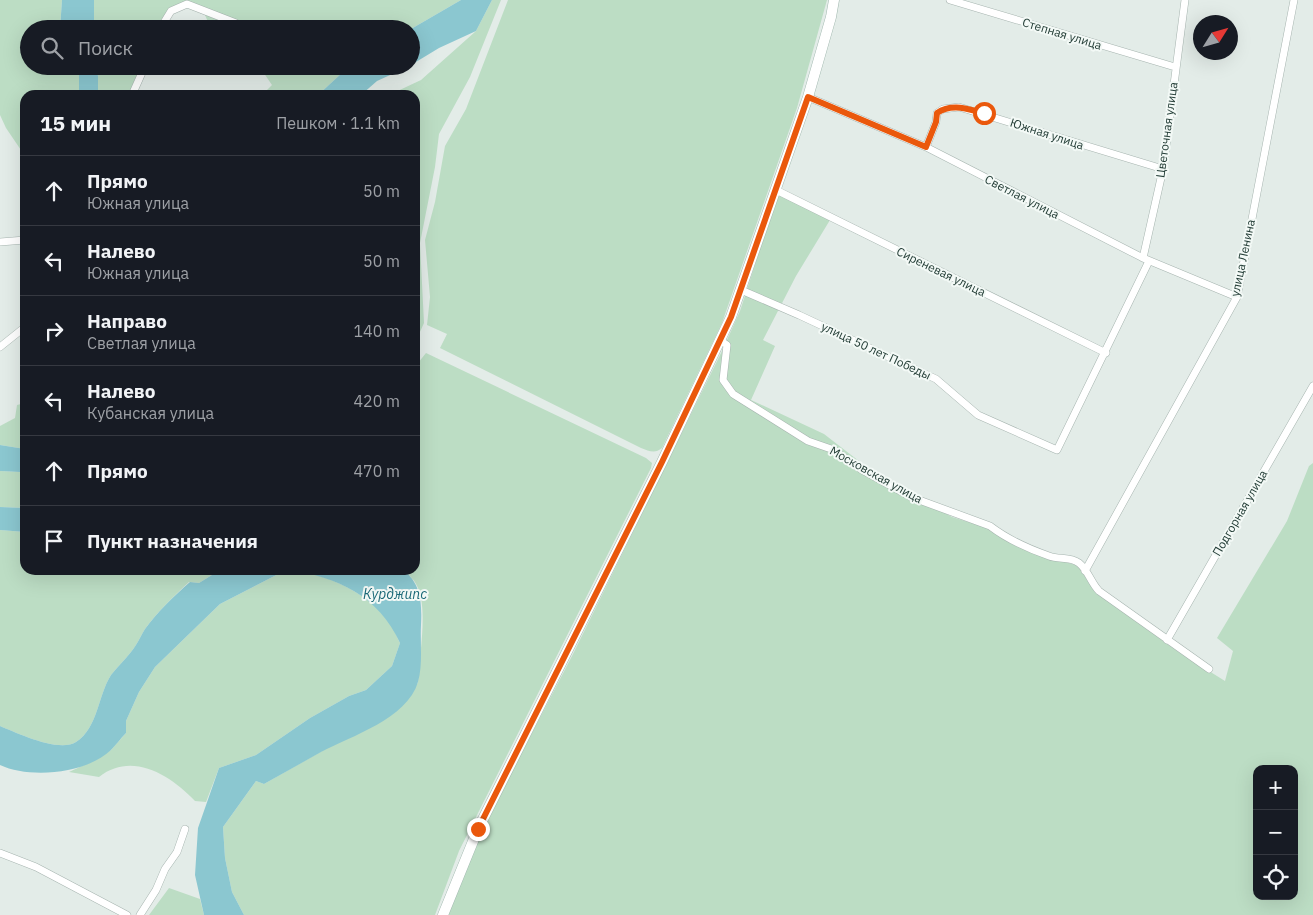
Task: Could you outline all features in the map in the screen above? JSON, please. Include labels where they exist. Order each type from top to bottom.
[{"type":"main road","points":[[443,915],[478,829],[668,449],[720,340],[741,290],[808,97],[834,0]]},
{"type":"street","name":"Степная улица","points":[[950,0],[1175,67]]},
{"type":"street","name":"Цветочная улица","points":[[1057,450],[1106,353],[1146,260],[1163,169],[1184,0]]},
{"type":"street","name":"улица Ленина","points":[[1085,571],[1237,297],[1294,0]]},
{"type":"street","points":[[166,20],[171,12],[187,4],[228,20]]},
{"type":"street","points":[[134,90],[140,75]]},
{"type":"street","name":"Светлая улица","points":[[808,97],[926,147],[1146,260],[1237,297]]},
{"type":"street","name":"Южная улица","points":[[926,147],[936,122],[937,113],[943,109],[959,107],[1163,169]]},
{"type":"street","name":"Сиреневая улица","points":[[776,190],[1106,353]]},
{"type":"street","points":[[0,242],[20,240]]},
{"type":"street","name":"улица 50 лет Победы","points":[[741,290],[936,379],[978,415],[1057,450]]},
{"type":"street","points":[[0,347],[20,332]]},
{"type":"street","name":"Московская улица","points":[[720,340],[727,345],[723,380],[733,394],[808,441],[834,450],[862,470],[911,497],[990,526],[1000,534],[1051,557],[1070,558],[1085,571]]},
{"type":"street","name":"Подгорная улица","points":[[1167,640],[1313,386]]},
{"type":"street","points":[[1085,571],[1090,582],[1099,592],[1209,669]]},
{"type":"street","points":[[140,915],[182,841],[185,830]]},
{"type":"street","points":[[0,853],[36,867],[128,915]]},
{"type":"green space","points":[[0,0],[62,0],[61,20],[20,20],[20,75],[79,75],[79,90],[20,90],[20,149],[0,115]]},
{"type":"green space","points":[[94,0],[461,0],[420,24],[420,20],[207,20],[205,15],[187,2],[168,12],[162,20],[94,20]]},
{"type":"green space","points":[[492,0],[501,0],[470,77],[439,134],[435,167],[420,243],[420,90],[400,90],[421,80],[476,31]]},
{"type":"green space","points":[[508,0],[827,0],[797,108],[722,323],[662,448],[657,451],[641,448],[440,348],[447,334],[427,325],[430,297],[425,240],[435,202],[445,146],[466,109]]},
{"type":"green space","points":[[137,75],[130,90],[98,90],[98,76]]},
{"type":"green space","points":[[265,75],[340,75],[323,90],[267,90],[272,85]]},
{"type":"green space","points":[[778,194],[830,220],[796,276],[763,340],[775,346],[751,400],[824,434],[877,475],[952,517],[991,529],[1012,544],[1078,566],[1095,592],[1180,653],[1225,681],[1233,651],[1217,638],[1287,521],[1309,466],[1313,463],[1313,915],[448,915],[474,845],[572,656],[740,311]]},
{"type":"green space","points":[[420,243],[424,323],[420,332]]},
{"type":"green space","points":[[426,353],[646,458],[652,463],[651,468],[459,851],[435,915],[244,915],[232,892],[225,858],[223,827],[256,781],[264,784],[322,751],[418,683],[423,621],[422,609],[418,588],[409,575],[420,575],[420,360]]},
{"type":"green space","points":[[20,404],[20,448],[0,445],[0,426],[15,418],[17,405]]},
{"type":"green space","points":[[0,471],[20,472],[20,508],[0,507]]},
{"type":"green space","points":[[0,530],[20,532],[20,575],[212,575],[199,583],[189,582],[155,616],[133,649],[111,675],[89,728],[76,742],[69,745],[49,744],[0,726]]},
{"type":"green space","points":[[276,575],[315,575],[343,585],[368,601],[391,623],[400,643],[392,666],[366,690],[349,696],[310,718],[256,755],[219,768],[206,802],[195,801],[185,791],[162,775],[137,766],[124,766],[99,777],[69,772],[111,750],[126,733],[126,721],[139,692],[155,667],[220,604]]},
{"type":"green space","points":[[169,888],[200,899],[204,915],[149,915]]},
{"type":"water","points":[[62,0],[94,0],[94,20],[61,20]]},
{"type":"water","points":[[461,0],[492,0],[476,31],[439,48],[420,60],[420,24]]},
{"type":"water","points":[[79,75],[98,75],[98,90],[79,90]]},
{"type":"water","points":[[340,75],[390,75],[377,81],[367,90],[323,90]]},
{"type":"water","points":[[0,445],[20,448],[20,472],[0,471]]},
{"type":"water","points":[[0,507],[20,508],[20,532],[0,530]]},
{"type":"water","points":[[212,575],[276,575],[220,604],[155,667],[139,692],[126,721],[126,733],[111,750],[100,758],[73,769],[57,772],[26,772],[0,765],[0,726],[49,744],[69,745],[83,736],[93,720],[111,675],[133,649],[150,622],[190,582],[199,583]]},
{"type":"water","name":"Курджипс","points":[[314,575],[409,575],[417,587],[421,609],[421,661],[418,682],[412,695],[402,706],[377,725],[321,752],[264,784],[256,781],[223,827],[225,858],[232,892],[244,915],[204,915],[195,875],[198,828],[219,768],[256,755],[310,718],[349,696],[366,690],[392,666],[400,643],[381,613],[355,592]]},
{"type":"route","points":[[478,829],[662,462],[731,317],[808,97],[926,147],[936,122],[937,113],[943,109],[959,107],[984,113]]}]
